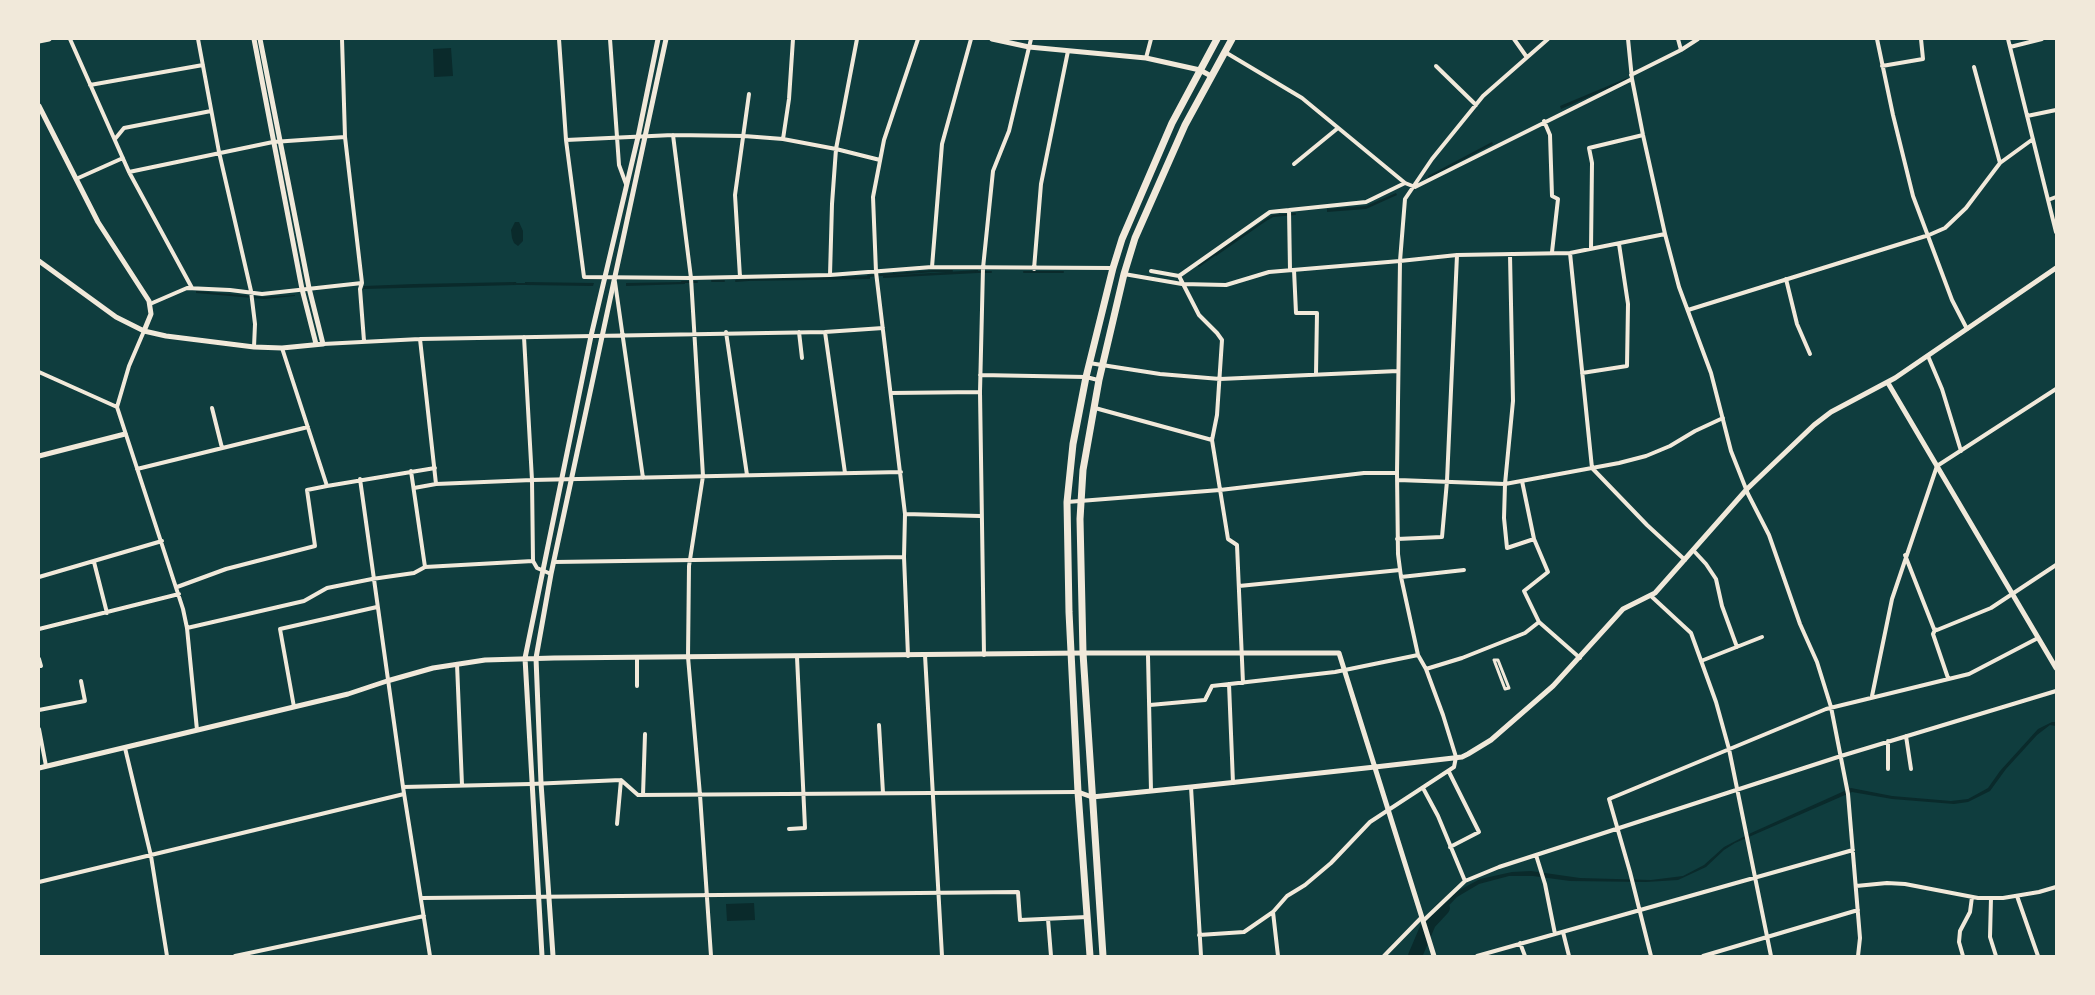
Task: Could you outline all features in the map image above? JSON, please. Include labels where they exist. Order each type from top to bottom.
[{"type":"highway","points":[[1090,956],[1070,653],[1067,502],[1073,444],[1089,363],[1113,268],[1130,219],[1156,158],[1217,39]]},
{"type":"highway","points":[[1103,956],[1083,652],[1080,571],[1083,470],[1102,366],[1124,274],[1136,238],[1160,180],[1211,76],[1232,39]]},
{"type":"street","points":[[39,41],[49,39]]},
{"type":"street","points":[[70,39],[129,172],[193,288]]},
{"type":"street","points":[[198,39],[219,152],[250,291],[255,324],[254,347]]},
{"type":"street","points":[[254,39],[277,142]]},
{"type":"street","points":[[260,39],[277,142],[316,344]]},
{"type":"street","points":[[342,39],[345,137],[362,283],[360,289],[364,340]]},
{"type":"street","points":[[559,39],[566,140],[584,277],[691,278],[830,275],[932,267],[1113,268]]},
{"type":"street","points":[[610,39],[619,165],[627,185]]},
{"type":"street","points":[[542,956],[525,658],[591,336],[638,137],[658,39]]},
{"type":"street","points":[[553,956],[541,783],[536,658],[551,574],[666,39]]},
{"type":"street","points":[[783,139],[789,99],[793,39]]},
{"type":"street","points":[[830,275],[836,149],[857,39]]},
{"type":"street","points":[[908,656],[904,557],[905,514],[876,272],[873,197],[879,160],[892,114],[918,39]]},
{"type":"street","points":[[932,267],[942,144],[971,39]]},
{"type":"street","points":[[992,39],[1068,51],[1146,58],[1200,70],[1211,76]]},
{"type":"street","points":[[984,655],[980,516],[983,268],[993,171],[1009,131],[1031,39]]},
{"type":"street","points":[[1146,58],[1151,39]]},
{"type":"street","points":[[1514,39],[1526,56]]},
{"type":"street","points":[[1199,935],[1244,932],[1273,912],[1287,896],[1305,885],[1331,863],[1370,822],[1454,767],[1456,758],[1426,669],[1418,656],[1401,578],[1397,539],[1400,261],[1405,199],[1432,159],[1476,105],[1526,56],[1548,39]]},
{"type":"street","points":[[1628,39],[1643,135],[1665,234],[1688,310],[1711,373],[1729,443],[1747,489],[1769,535],[1800,624],[1817,662],[1831,707],[1847,788],[1860,938],[1858,956]]},
{"type":"street","points":[[1678,39],[1681,50]]},
{"type":"street","points":[[1414,187],[1632,76],[1698,39]]},
{"type":"street","points":[[1876,39],[1906,172],[1952,300],[1967,330]]},
{"type":"street","points":[[1882,66],[1923,59],[1921,39]]},
{"type":"street","points":[[2008,39],[2056,232]]},
{"type":"street","points":[[2010,47],[2042,39]]},
{"type":"street","points":[[1034,269],[1041,184],[1068,51]]},
{"type":"street","points":[[1225,51],[1302,98],[1406,183],[1414,187]]},
{"type":"street","points":[[90,85],[203,65]]},
{"type":"street","points":[[1437,66],[1476,105]]},
{"type":"street","points":[[1974,67],[2000,163]]},
{"type":"street","points":[[740,277],[735,195],[749,94]]},
{"type":"street","points":[[39,106],[41,117],[98,222],[150,304],[150,318],[129,366],[117,407],[177,586],[187,628],[197,730]]},
{"type":"street","points":[[2027,116],[2056,110]]},
{"type":"street","points":[[115,139],[124,128],[212,111]]},
{"type":"street","points":[[1544,121],[1550,135],[1552,196],[1558,199],[1552,252]]},
{"type":"street","points":[[1294,164],[1338,128]]},
{"type":"street","points":[[566,140],[673,135],[744,136],[783,139],[879,160]]},
{"type":"street","points":[[673,135],[691,278],[703,476],[690,560],[688,657],[711,956]]},
{"type":"street","points":[[1591,249],[1592,164],[1589,148],[1643,135]]},
{"type":"street","points":[[129,172],[277,142],[345,137]]},
{"type":"street","points":[[1688,310],[1929,235],[1945,228],[1966,208],[2000,163],[2033,138]]},
{"type":"street","points":[[75,179],[123,158]]},
{"type":"street","points":[[1151,271],[1179,276],[1270,212],[1366,202],[1406,183]]},
{"type":"street","points":[[2048,200],[2056,197]]},
{"type":"street","points":[[1289,210],[1296,313],[1317,313],[1317,375]]},
{"type":"street","points":[[1124,274],[1181,283],[1226,285],[1269,272],[1457,255],[1570,253],[1665,234]]},
{"type":"street","points":[[1582,373],[1627,366],[1628,304],[1619,244]]},
{"type":"street","points":[[1570,253],[1592,468],[1647,525],[1685,560]]},
{"type":"street","points":[[1397,539],[1442,537],[1447,481],[1457,255]]},
{"type":"street","points":[[1510,255],[1513,401],[1505,484],[1504,518],[1507,548],[1534,539]]},
{"type":"street","points":[[39,261],[116,317],[144,331],[254,347],[282,348],[364,340],[825,332],[883,328]]},
{"type":"street","points":[[403,787],[621,780],[638,795],[1078,792],[1092,797],[1456,758],[1468,754],[1491,740],[1553,686],[1623,609],[1652,597],[1747,489],[1817,422],[1831,412],[1888,383],[2056,268]]},
{"type":"street","points":[[1179,276],[1198,315],[1222,340],[1220,379],[1212,440],[1228,539],[1237,545],[1243,683]]},
{"type":"street","points":[[615,278],[643,478]]},
{"type":"street","points":[[1786,279],[1797,324],[1810,354]]},
{"type":"street","points":[[150,304],[187,288],[250,291],[262,294],[362,283]]},
{"type":"street","points":[[305,288],[323,344]]},
{"type":"street","points":[[726,332],[747,475]]},
{"type":"street","points":[[799,332],[802,358]]},
{"type":"street","points":[[825,332],[845,473]]},
{"type":"street","points":[[524,337],[532,480],[533,561],[537,568],[551,574]]},
{"type":"street","points":[[420,339],[436,484]]},
{"type":"street","points":[[282,348],[327,486]]},
{"type":"street","points":[[1928,356],[1942,390],[1961,451]]},
{"type":"street","points":[[1089,363],[1160,374],[1220,379],[1398,371]]},
{"type":"street","points":[[39,372],[117,407]]},
{"type":"street","points":[[980,375],[1086,377],[1099,380]]},
{"type":"street","points":[[1888,383],[2038,638],[2054,660],[2056,668]]},
{"type":"street","points":[[1872,696],[1886,624],[1905,555],[1937,466],[2056,389]]},
{"type":"street","points":[[891,393],[980,392]]},
{"type":"street","points":[[1093,407],[1212,440]]},
{"type":"street","points":[[212,408],[222,448]]},
{"type":"street","points":[[1398,480],[1505,484],[1619,463],[1654,453],[1723,418]]},
{"type":"street","points":[[138,468],[308,427]]},
{"type":"street","points":[[39,456],[125,434]]},
{"type":"street","points":[[177,586],[226,569],[315,546],[307,490],[360,479],[435,468]]},
{"type":"street","points":[[411,471],[425,567]]},
{"type":"street","points":[[414,488],[436,484],[532,480],[901,472]]},
{"type":"street","points":[[1067,502],[1220,490],[1364,473],[1397,473]]},
{"type":"street","points":[[360,479],[372,579],[430,956]]},
{"type":"street","points":[[1522,481],[1534,539],[1548,572],[1524,591],[1539,622],[1580,658]]},
{"type":"street","points":[[905,514],[980,516]]},
{"type":"street","points":[[39,577],[162,541]]},
{"type":"street","points":[[1693,550],[1716,579],[1722,606],[1737,647]]},
{"type":"street","points":[[1905,555],[1935,630],[1933,634],[1948,678]]},
{"type":"street","points":[[554,562],[904,557]]},
{"type":"street","points":[[187,628],[304,601],[327,588],[414,573],[425,567],[533,561]]},
{"type":"street","points":[[94,562],[107,613]]},
{"type":"street","points":[[1935,630],[1991,608],[2056,565]]},
{"type":"street","points":[[1239,586],[1400,570]]},
{"type":"street","points":[[1401,578],[1464,570]]},
{"type":"street","points":[[39,629],[178,594]]},
{"type":"street","points":[[1652,597],[1690,633],[1701,662],[1729,749],[1771,956]]},
{"type":"street","points":[[294,707],[280,629],[377,607]]},
{"type":"street","points":[[1426,669],[1525,633],[1539,622]]},
{"type":"street","points":[[1701,662],[1762,637]]},
{"type":"street","points":[[1651,956],[1609,799],[1831,707],[1969,674],[2038,638]]},
{"type":"street","points":[[39,768],[358,692],[387,681],[457,664],[525,658],[908,656],[1083,652],[1339,653],[1434,956]]},
{"type":"street","points":[[925,655],[942,956]]},
{"type":"street","points":[[1148,656],[1151,791]]},
{"type":"street","points":[[1150,705],[1205,700],[1212,686],[1347,670],[1418,656]]},
{"type":"street","points":[[637,657],[637,686]]},
{"type":"street","points":[[789,829],[805,828],[797,657]]},
{"type":"street","points":[[39,659],[41,666],[39,666]]},
{"type":"street","points":[[1494,660],[1498,660],[1509,688],[1505,689],[1494,660]]},
{"type":"street","points":[[457,664],[462,785]]},
{"type":"street","points":[[39,710],[85,701],[81,681]]},
{"type":"street","points":[[1229,684],[1233,783]]},
{"type":"street","points":[[1384,956],[1465,881],[1536,855],[1618,830],[1737,789],[2056,691]]},
{"type":"street","points":[[879,725],[883,793]]},
{"type":"street","points":[[39,729],[46,766]]},
{"type":"street","points":[[643,795],[645,734]]},
{"type":"street","points":[[1906,736],[1911,769]]},
{"type":"street","points":[[1888,741],[1888,768]]},
{"type":"street","points":[[125,748],[151,856],[167,956]]},
{"type":"street","points":[[1449,772],[1479,832],[1450,847]]},
{"type":"street","points":[[617,824],[621,780]]},
{"type":"street","points":[[1191,787],[1200,956]]},
{"type":"street","points":[[1422,788],[1438,816],[1465,881]]},
{"type":"street","points":[[39,882],[404,794]]},
{"type":"street","points":[[1478,956],[1853,849]]},
{"type":"street","points":[[1536,855],[1556,934]]},
{"type":"street","points":[[1856,886],[1905,884],[1972,897],[1990,898],[2018,896],[2056,887]]},
{"type":"street","points":[[422,898],[1018,892],[1020,920],[1087,917]]},
{"type":"street","points":[[2018,896],[2038,956]]},
{"type":"street","points":[[1962,956],[1959,942],[1960,931],[1970,912],[1972,897]]},
{"type":"street","points":[[1990,898],[1990,937],[1996,956]]},
{"type":"street","points":[[1703,956],[1858,910]]},
{"type":"street","points":[[1273,912],[1278,956]]},
{"type":"street","points":[[235,956],[424,916]]},
{"type":"street","points":[[1048,919],[1051,956]]},
{"type":"street","points":[[1563,932],[1569,956]]},
{"type":"street","points":[[1520,943],[1525,956]]},
{"type":"water","points":[[451,48],[453,76],[434,77],[433,49]]},
{"type":"water","points":[[1627,78],[1628,80],[1561,109],[1560,106]]},
{"type":"water","points":[[1492,142],[1493,144],[1429,178],[1428,176]]},
{"type":"water","points":[[1396,193],[1397,195],[1366,209],[1327,212],[1327,209],[1366,206]]},
{"type":"water","points":[[1269,217],[1269,219],[1216,256],[1215,253]]},
{"type":"water","points":[[515,222],[519,222],[523,231],[523,241],[518,246],[514,243],[511,230]]},
{"type":"water","points":[[978,270],[978,273],[883,278],[883,276]]},
{"type":"water","points":[[870,276],[870,279],[746,281],[746,279]]},
{"type":"water","points":[[516,282],[517,285],[363,289],[364,286]]},
{"type":"water","points":[[525,282],[594,283],[593,286],[525,285]]},
{"type":"water","points":[[685,282],[685,284],[626,286],[626,283]]},
{"type":"water","points":[[196,291],[263,297],[295,296],[264,299],[196,293]]},
{"type":"water","points":[[2056,722],[2056,726],[2050,725],[2037,735],[2006,769],[1990,791],[1968,802],[1954,804],[1892,799],[1852,792],[1735,843],[1706,867],[1678,880],[1570,881],[1533,876],[1509,876],[1479,884],[1457,897],[1432,923],[1431,917],[1456,892],[1480,879],[1512,872],[1531,871],[1580,878],[1651,880],[1683,876],[1704,865],[1724,847],[1851,788],[1892,796],[1951,801],[1968,799],[1988,788],[2000,771],[2038,729]]},
{"type":"water","points":[[754,903],[755,920],[727,921],[726,904]]},
{"type":"waterway","points":[[1268,219],[1273,216],[1295,214]]},
{"type":"waterway","points":[[1199,266],[1216,254]]},
{"type":"waterway","points":[[868,276],[952,271]]},
{"type":"waterway","points":[[976,272],[991,272]]},
{"type":"waterway","points":[[1024,272],[1063,272]]},
{"type":"waterway","points":[[736,281],[748,280]]},
{"type":"waterway","points":[[712,281],[724,281]]},
{"type":"waterway","points":[[682,282],[697,282]]},
{"type":"waterway","points":[[514,284],[526,284]]},
{"type":"waterway","points":[[1415,956],[1429,923],[1443,908]]}]
